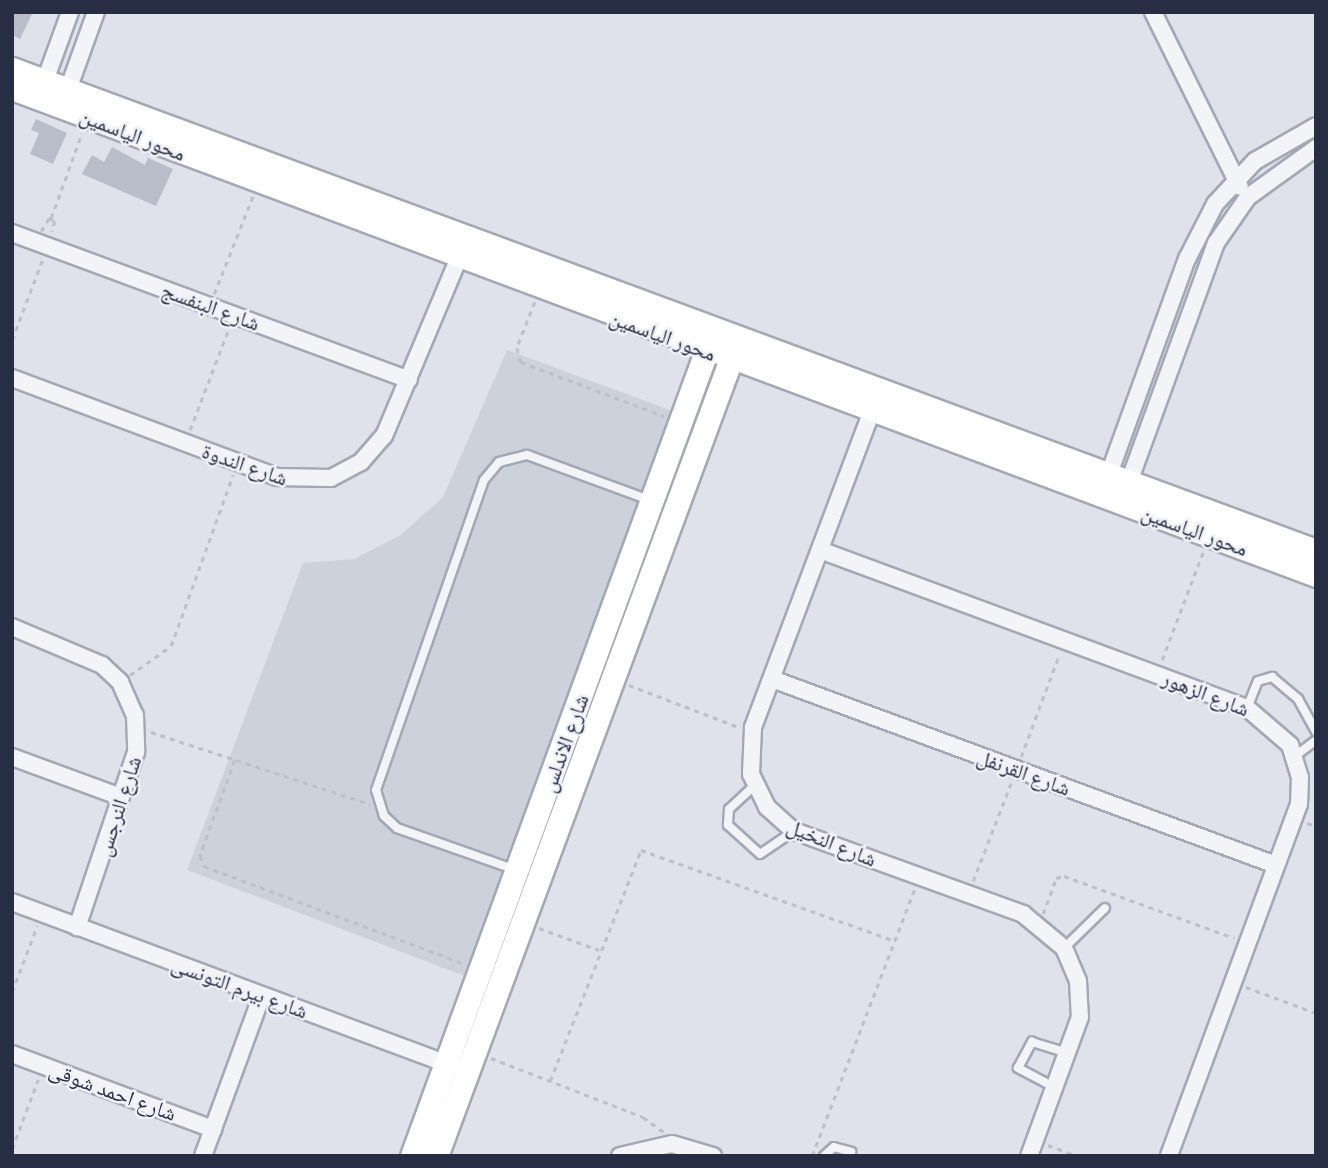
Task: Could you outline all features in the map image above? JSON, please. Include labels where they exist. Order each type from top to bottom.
[{"type":"street","points":[[42,89],[70,12]]},
{"type":"street","points":[[65,98],[96,12]]},
{"type":"street","points":[[1153,12],[1234,180],[1248,197]]},
{"type":"street","name":"محور الياسمين","points":[[12,69],[42,89],[65,98],[467,237],[1316,551]]},
{"type":"street","name":"محور الياسمين","points":[[12,88],[42,89]]},
{"type":"street","name":"محور الياسمين","points":[[65,98],[88,117],[458,260],[1316,575]]},
{"type":"street","points":[[1119,478],[1199,231],[1234,180],[1316,126]]},
{"type":"street","points":[[1119,478],[1216,243],[1248,197],[1316,148]]},
{"type":"street","name":"شارع البنفسج","points":[[12,233],[409,380]]},
{"type":"street","name":"شارع الندوة","points":[[12,378],[238,463],[299,481],[342,474],[377,446],[409,380],[467,237]]},
{"type":"street","name":"شارع الاندلس","points":[[436,1156],[463,1062],[481,970],[714,329]]},
{"type":"street","name":"شارع الاندلس","points":[[412,1156],[463,1062],[523,922],[739,338]]},
{"type":"street","name":"شارع النخيل","points":[[879,390],[752,732],[755,785],[774,816],[794,831],[1040,923],[1064,948],[1081,1005],[1067,1053],[1032,1148]]},
{"type":"street","name":"شارع الزهور","points":[[820,550],[1247,708],[1276,727],[1295,756],[1300,795],[1169,1156]]},
{"type":"street","name":"شارع النرجس","points":[[12,627],[92,658],[120,682],[137,727],[121,797],[78,927]]},
{"type":"street","name":"شارع القرنفل","points":[[772,678],[1276,865]]},
{"type":"street","points":[[12,757],[121,797]]},
{"type":"street","name":"شارع بيرم التونسى","points":[[12,902],[262,995],[463,1062]]},
{"type":"street","points":[[203,1156],[262,995]]},
{"type":"street","name":"شارع احمد شوقى","points":[[12,1054],[213,1129]]},
{"type":"street","points":[[620,1156],[672,1144],[713,1156]]},
{"type":"lane","points":[[517,871],[405,833],[379,807],[377,781],[493,467],[513,456],[535,456],[652,501]]},
{"type":"lane","points":[[1247,708],[1258,681],[1269,676],[1298,699],[1316,732]]},
{"type":"lane","points":[[1295,756],[1316,740]]},
{"type":"lane","points":[[755,785],[729,809],[728,825],[760,854],[794,831]]},
{"type":"lane","points":[[1064,948],[1105,908]]},
{"type":"lane","points":[[1054,1087],[1017,1068],[1032,1042],[1067,1053]]},
{"type":"lane","points":[[824,1156],[834,1147],[851,1153]]},
{"type":"path","points":[[51,218],[88,117]]},
{"type":"path","points":[[210,306],[258,183]]},
{"type":"path","points":[[12,340],[48,246]]},
{"type":"path","points":[[541,289],[517,348],[521,362],[680,422]]},
{"type":"path","points":[[186,443],[234,315]]},
{"type":"path","points":[[120,682],[171,646],[238,463]]},
{"type":"path","points":[[1157,674],[1209,536]]},
{"type":"path","points":[[613,679],[752,732]]},
{"type":"path","points":[[137,727],[379,807]]},
{"type":"path","points":[[235,760],[200,856],[204,866],[481,970]]},
{"type":"path","points":[[551,1081],[633,858],[646,849],[895,941]]},
{"type":"path","points":[[812,1156],[919,876]]},
{"type":"path","points":[[1040,923],[1056,878],[1064,876],[1247,943]]},
{"type":"path","points":[[12,992],[42,913]]},
{"type":"path","points":[[523,922],[599,950]]},
{"type":"path","points":[[1233,982],[1316,1013]]},
{"type":"path","points":[[463,1062],[551,1081],[643,1117],[672,1144]]},
{"type":"path","points":[[12,1149],[44,1066]]},
{"type":"path","points":[[1032,1148],[1076,1156]]},
{"type":"shaded area","points":[[507,350],[700,421],[488,985],[187,870],[303,563],[354,559],[401,535],[443,497]]},
{"type":"building","points":[[12,12],[33,12],[20,39],[12,35]]},
{"type":"building","points":[[36,119],[67,133],[53,164],[30,154],[39,133],[31,130]]},
{"type":"building","points":[[112,147],[145,165],[148,158],[173,169],[156,206],[82,174],[92,155],[104,162]]}]
